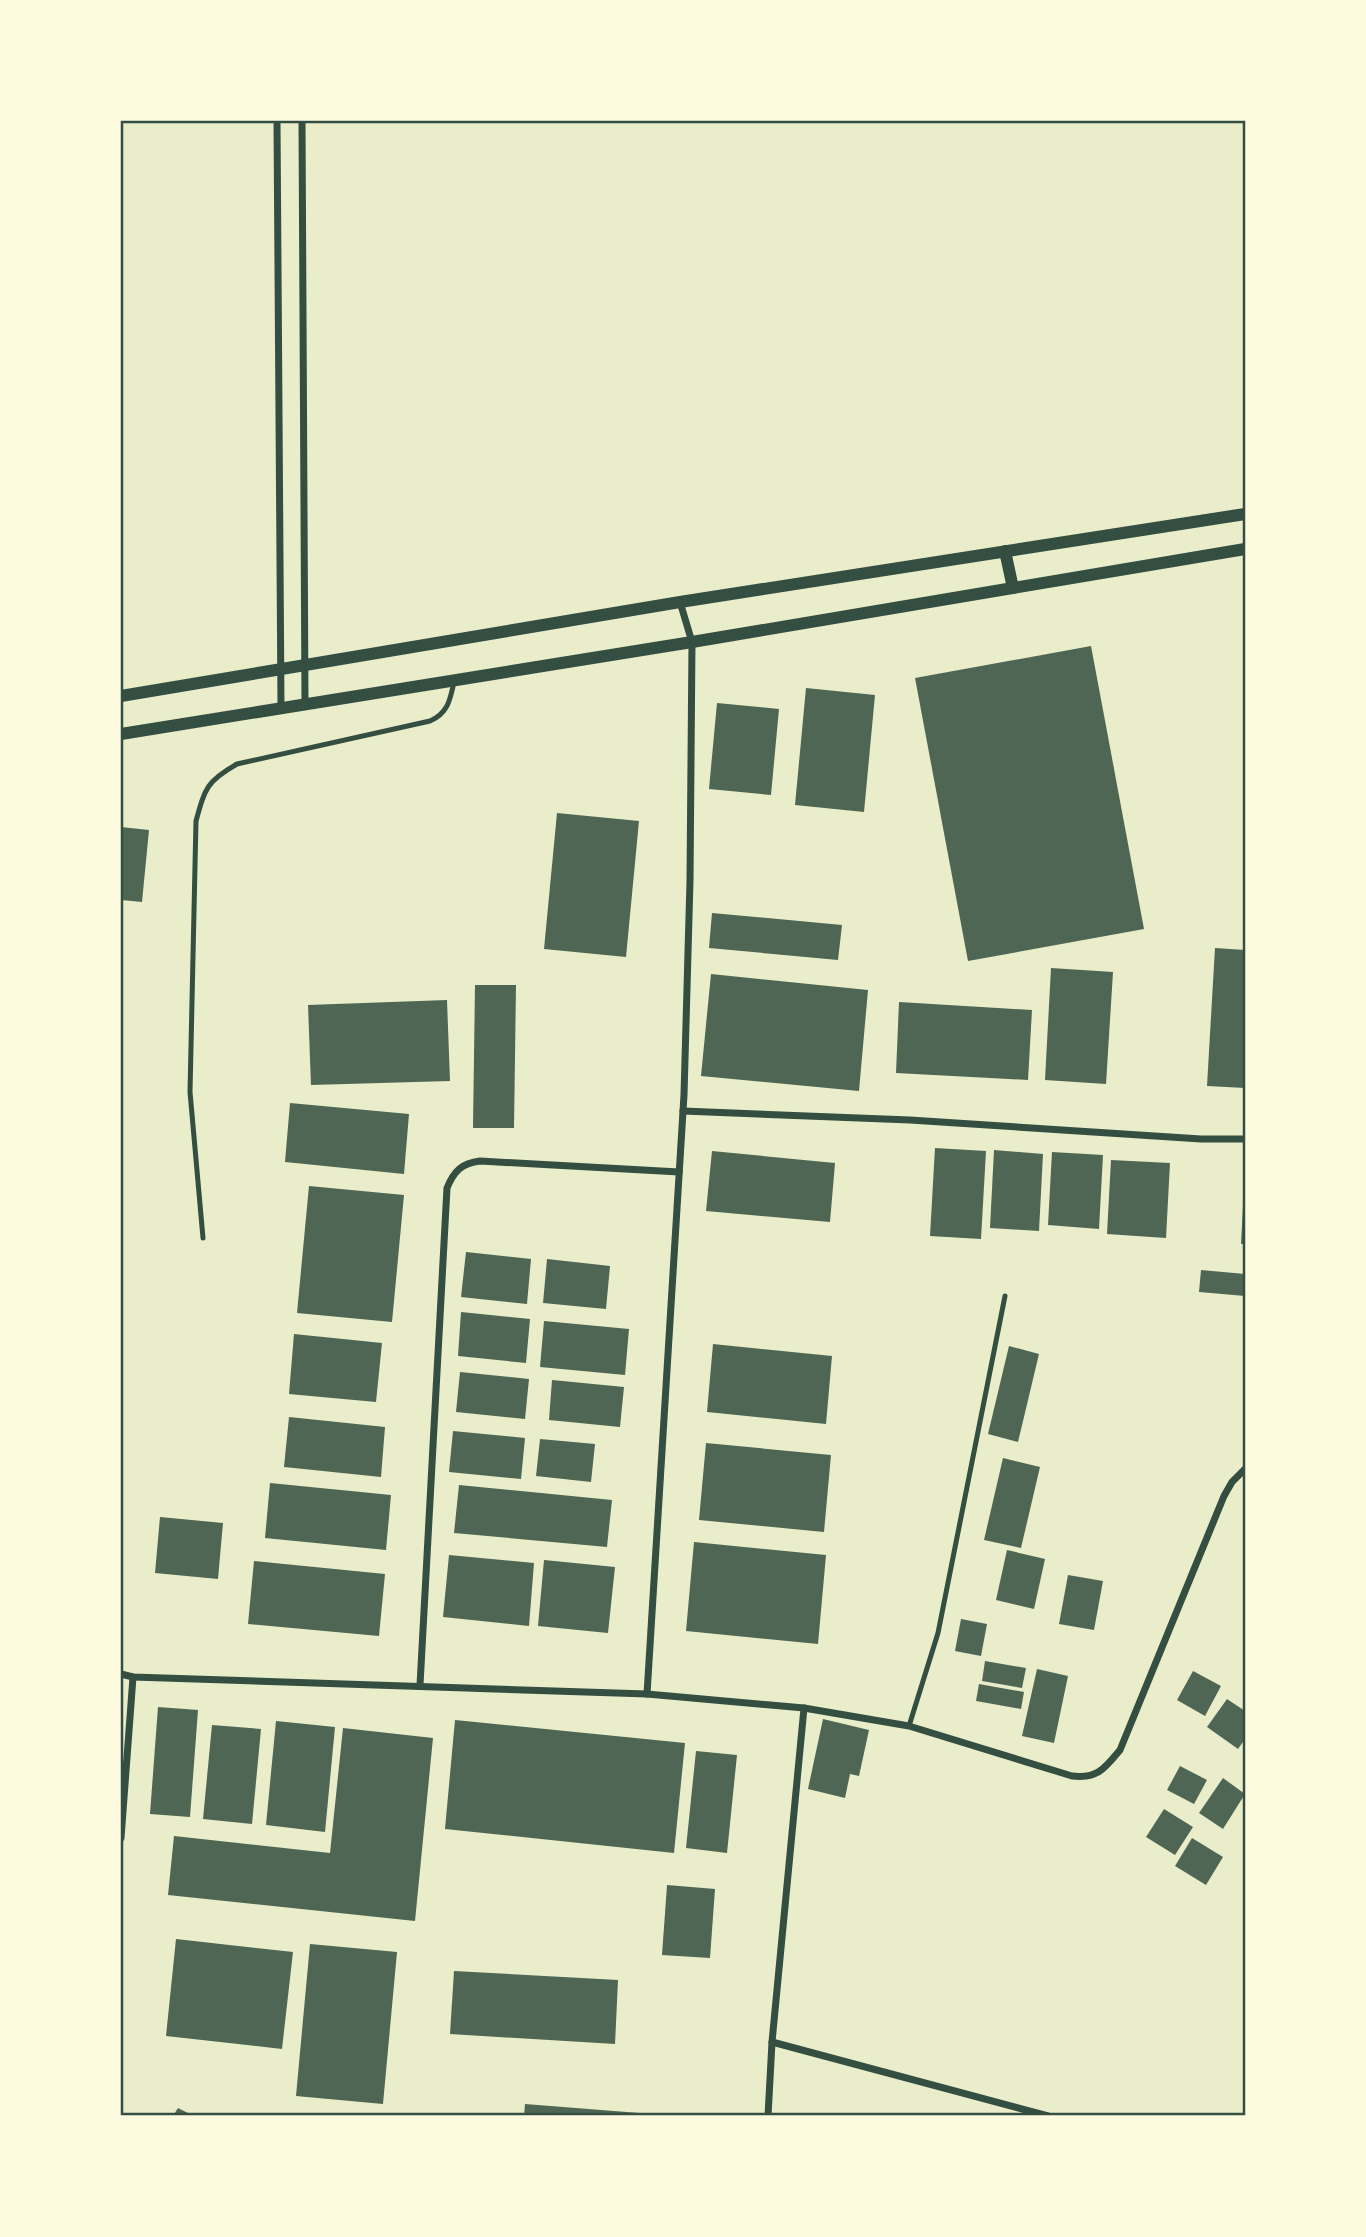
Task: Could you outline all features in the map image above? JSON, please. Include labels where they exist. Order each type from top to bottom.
[{"type":"street","points":[[277,121],[281,707]]},
{"type":"street","points":[[302,121],[304,703]]},
{"type":"street","points":[[121,696],[680,602],[1245,514]]},
{"type":"street","points":[[121,734],[1245,549]]},
{"type":"street","points":[[1005,551],[1013,588]]},
{"type":"street","points":[[648,1693],[683,1111],[690,881],[692,642],[680,602]]},
{"type":"street","points":[[683,1111],[910,1120],[1201,1139],[1245,1139]]},
{"type":"street","points":[[420,1685],[447,1188],[452,1177],[461,1166],[480,1160],[679,1172]]},
{"type":"street","points":[[121,1674],[648,1693],[804,1708],[909,1726],[1072,1776],[1090,1777],[1106,1767],[1120,1750],[1224,1496],[1232,1482],[1245,1469]]},
{"type":"street","points":[[121,1839],[133,1676]]},
{"type":"street","points":[[768,2116],[772,2042],[804,1708]]},
{"type":"street","points":[[772,2042],[1048,2116]]},
{"type":"lane","points":[[203,1238],[190,1091],[196,821],[203,794],[215,777],[237,764],[430,721],[440,716],[448,705],[455,679]]},
{"type":"lane","points":[[909,1726],[938,1633],[1004,1296]]},
{"type":"building","points":[[1091,646],[1144,929],[968,961],[915,678]]},
{"type":"building","points":[[806,688],[875,695],[864,812],[795,805]]},
{"type":"building","points":[[717,703],[779,709],[771,795],[709,789]]},
{"type":"building","points":[[557,813],[639,821],[626,957],[544,949]]},
{"type":"building","points":[[121,827],[149,830],[142,902],[121,900]]},
{"type":"building","points":[[712,913],[842,925],[838,960],[709,948]]},
{"type":"building","points":[[1215,948],[1245,950],[1245,1088],[1207,1086]]},
{"type":"building","points":[[1051,968],[1113,972],[1106,1084],[1045,1080]]},
{"type":"building","points":[[711,974],[868,990],[859,1091],[701,1076]]},
{"type":"building","points":[[475,985],[516,985],[514,1128],[473,1128]]},
{"type":"building","points":[[447,1000],[450,1081],[311,1085],[308,1005]]},
{"type":"building","points":[[899,1002],[1032,1010],[1028,1080],[896,1073]]},
{"type":"building","points":[[290,1103],[409,1114],[404,1174],[285,1162]]},
{"type":"building","points":[[935,1148],[986,1151],[981,1239],[930,1236]]},
{"type":"building","points":[[994,1150],[1043,1154],[1039,1231],[990,1228]]},
{"type":"building","points":[[712,1151],[835,1163],[830,1222],[706,1211]]},
{"type":"building","points":[[1052,1152],[1103,1155],[1099,1229],[1048,1225]]},
{"type":"building","points":[[1111,1160],[1170,1163],[1166,1238],[1107,1234]]},
{"type":"building","points":[[309,1186],[404,1195],[392,1322],[297,1313]]},
{"type":"building","points":[[1243,1205],[1245,1244],[1241,1244]]},
{"type":"building","points":[[466,1252],[531,1259],[527,1304],[461,1297]]},
{"type":"building","points":[[547,1259],[610,1266],[606,1309],[543,1303]]},
{"type":"building","points":[[1201,1270],[1245,1274],[1245,1296],[1199,1292]]},
{"type":"building","points":[[461,1312],[530,1319],[526,1363],[458,1356]]},
{"type":"building","points":[[544,1321],[629,1329],[625,1375],[540,1367]]},
{"type":"building","points":[[294,1334],[382,1343],[376,1402],[289,1394]]},
{"type":"building","points":[[713,1344],[832,1356],[826,1424],[707,1412]]},
{"type":"building","points":[[1009,1346],[1039,1354],[1018,1442],[988,1434]]},
{"type":"building","points":[[460,1372],[529,1379],[525,1419],[456,1412]]},
{"type":"building","points":[[552,1380],[624,1387],[620,1427],[549,1420]]},
{"type":"building","points":[[289,1417],[385,1427],[381,1477],[284,1467]]},
{"type":"building","points":[[453,1431],[525,1438],[521,1479],[449,1472]]},
{"type":"building","points":[[540,1439],[595,1444],[591,1482],[536,1476]]},
{"type":"building","points":[[706,1443],[831,1455],[824,1532],[699,1520]]},
{"type":"building","points":[[1003,1458],[1040,1467],[1021,1548],[984,1540]]},
{"type":"building","points":[[270,1483],[391,1495],[386,1550],[265,1538]]},
{"type":"building","points":[[459,1485],[612,1500],[607,1547],[454,1533]]},
{"type":"building","points":[[160,1517],[223,1523],[218,1579],[155,1573]]},
{"type":"building","points":[[694,1542],[826,1555],[818,1644],[686,1631]]},
{"type":"building","points":[[1007,1550],[1045,1559],[1034,1609],[996,1600]]},
{"type":"building","points":[[449,1555],[534,1563],[529,1626],[443,1617]]},
{"type":"building","points":[[544,1560],[615,1567],[608,1633],[538,1626]]},
{"type":"building","points":[[254,1561],[385,1574],[379,1636],[248,1624]]},
{"type":"building","points":[[1068,1575],[1103,1581],[1094,1630],[1059,1624]]},
{"type":"building","points":[[961,1619],[987,1624],[981,1656],[955,1651]]},
{"type":"building","points":[[985,1661],[1026,1668],[1022,1688],[982,1681]]},
{"type":"building","points":[[1037,1669],[1068,1676],[1054,1743],[1022,1736]]},
{"type":"building","points":[[1193,1671],[1221,1686],[1205,1716],[1177,1700]]},
{"type":"building","points":[[979,1684],[1024,1692],[1021,1709],[976,1701]]},
{"type":"building","points":[[1227,1699],[1245,1711],[1245,1739],[1238,1749],[1207,1727]]},
{"type":"building","points":[[158,1707],[198,1710],[190,1817],[150,1814]]},
{"type":"building","points":[[823,1719],[869,1730],[859,1776],[850,1774],[845,1798],[808,1789]]},
{"type":"building","points":[[455,1720],[685,1743],[674,1853],[445,1829]]},
{"type":"building","points":[[276,1721],[335,1727],[325,1832],[266,1825]]},
{"type":"building","points":[[212,1725],[261,1729],[252,1824],[203,1819]]},
{"type":"building","points":[[343,1728],[433,1738],[415,1921],[168,1895],[174,1836],[330,1853]]},
{"type":"building","points":[[696,1751],[737,1755],[727,1853],[686,1848]]},
{"type":"building","points":[[1180,1766],[1207,1780],[1194,1804],[1167,1790]]},
{"type":"building","points":[[1223,1778],[1245,1794],[1223,1829],[1199,1813]]},
{"type":"building","points":[[1164,1809],[1193,1827],[1175,1855],[1146,1837]]},
{"type":"building","points":[[1192,1838],[1223,1857],[1206,1885],[1175,1866]]},
{"type":"building","points":[[667,1885],[715,1889],[710,1958],[662,1955]]},
{"type":"building","points":[[176,1939],[293,1952],[282,2049],[166,2036]]},
{"type":"building","points":[[310,1944],[397,1952],[383,2104],[296,2096]]},
{"type":"building","points":[[454,1971],[618,1980],[615,2044],[450,2034]]},
{"type":"building","points":[[525,2104],[652,2114],[652,2116],[524,2116]]},
{"type":"building","points":[[178,2108],[194,2116],[173,2116]]}]
